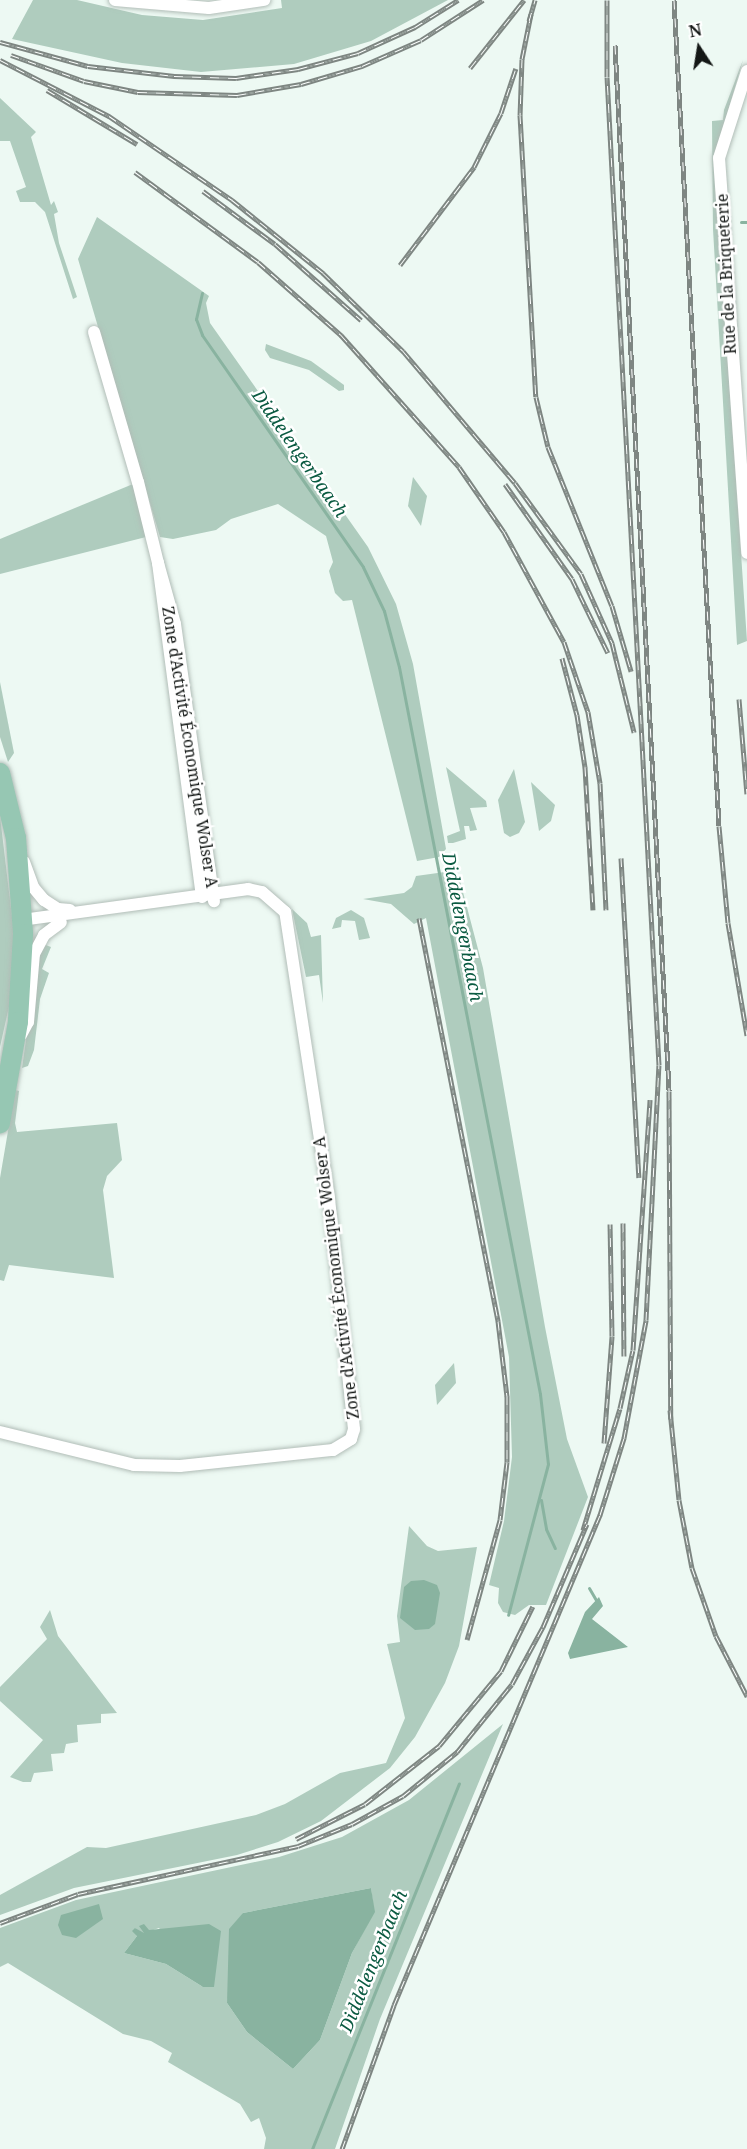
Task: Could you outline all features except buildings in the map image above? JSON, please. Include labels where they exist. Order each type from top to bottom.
[{"type":"main road","points":[[0,773],[16,838],[23,922],[21,996],[14,1050],[0,1123]]},
{"type":"street","points":[[122,1],[209,8],[264,0]]},
{"type":"street","name":"Rue de la Briqueterie","points":[[747,71],[719,158],[747,553]]},
{"type":"street","name":"Zone d'Activité Économique Wolser A","points":[[94,332],[138,482],[175,624],[205,894]]},
{"type":"street","points":[[16,838],[33,887],[58,909],[205,894],[214,901],[61,922],[23,922]]},
{"type":"street","name":"Zone d'Activité Économique Wolser A","points":[[0,1432],[134,1465],[180,1466],[333,1450],[351,1439],[354,1429],[329,1198],[290,929],[285,912],[262,892],[248,889],[23,922]]},
{"type":"street","points":[[14,1050],[28,1022],[34,954],[44,935],[61,922]]},
{"type":"shaded area","points":[[33,0],[77,0],[142,15],[203,20],[282,8],[281,0],[448,0],[371,41],[294,64],[201,72],[122,63],[12,39]]},
{"type":"shaded area","points":[[743,60],[714,159],[747,641],[737,645],[713,229],[712,121],[723,120],[724,110]]},
{"type":"shaded area","points":[[0,98],[36,132],[31,137],[51,205],[54,201],[58,212],[54,214],[59,243],[77,297],[73,299],[45,212],[35,202],[20,202],[16,191],[26,187],[10,141],[0,141]]},
{"type":"shaded area","points":[[97,217],[209,296],[206,303],[210,323],[368,547],[396,604],[413,664],[446,849],[439,857],[417,861],[352,600],[343,601],[335,593],[329,571],[333,562],[326,536],[278,504],[231,519],[216,530],[173,539],[160,537],[78,259]]},
{"type":"shaded area","points":[[266,344],[311,361],[344,385],[344,390],[339,391],[309,370],[270,358],[265,350]]},
{"type":"shaded area","points":[[413,477],[427,496],[421,526],[408,506]]},
{"type":"shaded area","points":[[133,484],[146,537],[0,574],[0,539]]},
{"type":"shaded area","points":[[0,682],[14,753],[8,762],[0,737]]},
{"type":"shaded area","points":[[446,767],[486,801],[487,807],[470,808],[477,830],[470,831],[469,826],[464,826],[466,839],[453,843],[448,843],[447,836],[460,831]]},
{"type":"shaded area","points":[[514,769],[525,822],[519,833],[510,837],[504,833],[498,800]]},
{"type":"shaded area","points":[[531,782],[555,805],[551,821],[539,831]]},
{"type":"shaded area","points":[[0,816],[14,934],[10,1002],[0,1047]]},
{"type":"shaded area","points":[[452,871],[459,877],[483,968],[545,1327],[567,1439],[588,1497],[546,1605],[529,1605],[515,1615],[503,1612],[498,1603],[499,1588],[489,1585],[504,1521],[512,1457],[509,1357],[426,918],[414,924],[391,904],[363,899],[404,893],[412,887],[416,876]]},
{"type":"shaded area","points":[[292,909],[307,923],[311,937],[321,935],[323,1003],[319,975],[306,977]]},
{"type":"shaded area","points":[[351,910],[364,918],[370,938],[359,940],[355,921],[342,920],[341,927],[332,929],[336,918]]},
{"type":"shaded area","points":[[43,944],[51,947],[42,969],[49,973],[40,999],[34,1050],[28,1066],[22,1068],[38,956]]},
{"type":"shaded area","points":[[15,1090],[19,1091],[15,1123],[17,1132],[117,1123],[122,1160],[107,1176],[103,1190],[114,1278],[9,1265],[4,1281],[0,1280],[0,1178]]},
{"type":"shaded area","points":[[454,1363],[456,1383],[437,1405],[435,1385]]},
{"type":"shaded area","points":[[409,1526],[427,1546],[438,1551],[477,1547],[459,1646],[445,1683],[415,1737],[390,1768],[321,1821],[278,1842],[237,1855],[74,1888],[0,1915],[0,1895],[87,1847],[106,1848],[256,1815],[285,1804],[340,1773],[386,1763],[405,1718],[387,1644],[400,1642],[397,1616]]},
{"type":"shaded area","points":[[424,1580],[437,1585],[440,1593],[435,1624],[429,1629],[415,1630],[400,1618],[404,1587],[411,1581]]},
{"type":"shaded area","points":[[599,1597],[603,1606],[592,1619],[628,1647],[570,1659],[568,1653],[585,1612]]},
{"type":"shaded area","points":[[50,1610],[58,1636],[117,1713],[101,1714],[101,1723],[77,1725],[78,1742],[66,1744],[64,1753],[51,1754],[53,1771],[34,1773],[31,1782],[23,1782],[10,1777],[43,1740],[0,1701],[0,1687],[47,1639],[40,1627]]},
{"type":"shaded area","points":[[503,1724],[380,2019],[335,2149],[264,2149],[266,2138],[259,2118],[251,2122],[240,2104],[168,2062],[172,2053],[151,2041],[123,2034],[8,1963],[0,1967],[0,1928],[76,1900],[279,1857],[342,1837],[409,1800]],"holes":[[[371,1888],[374,1912],[352,1953],[320,2040],[293,2069],[247,2032],[227,2003],[243,1913]],[[135,1928],[142,1934],[159,1928],[203,1987],[166,1964],[124,1953],[137,1936]]]},
{"type":"shaded area","points":[[371,1888],[375,1912],[352,1953],[320,2040],[293,2069],[247,2032],[227,2003],[229,1929],[243,1913]]},
{"type":"shaded area","points":[[99,1904],[103,1919],[76,1938],[62,1935],[58,1925],[61,1915]]},
{"type":"shaded area","points":[[144,1924],[149,1930],[209,1924],[221,1931],[214,1987],[203,1987],[166,1964],[124,1953],[137,1936],[132,1931],[135,1928],[144,1933],[139,1926]]},
{"type":"waterway","points":[[741,222],[747,222]]},
{"type":"waterway","name":"Diddelengerbaach","points":[[202,293],[196,319],[202,335],[363,567],[384,611],[399,667],[540,1394],[548,1464],[508,1615]]},
{"type":"waterway","points":[[541,1500],[546,1529],[555,1548]]},
{"type":"waterway","points":[[589,1588],[597,1602]]},
{"type":"waterway","name":"Diddelengerbaach","points":[[312,2149],[459,1783]]},
{"type":"railway","points":[[0,42],[88,66],[174,76],[236,78],[298,69],[358,53],[415,27],[458,0]]},
{"type":"railway","points":[[11,55],[84,81],[138,92],[237,95],[301,84],[362,66],[421,40],[483,0]]},
{"type":"railway","points":[[470,68],[524,0]]},
{"type":"railway","points":[[529,21],[535,0]]},
{"type":"railway","points":[[342,2149],[394,2005],[600,1515],[624,1438],[646,1320],[659,1065],[607,77],[607,0]]},
{"type":"railway","points":[[674,0],[719,826],[728,923],[747,1035]]},
{"type":"railway","points":[[531,14],[522,59],[520,115],[536,397],[548,447],[612,606],[631,671]]},
{"type":"railway","points":[[615,45],[669,1091],[671,1419]]},
{"type":"railway","points":[[0,60],[109,116],[232,200],[323,273],[403,351],[515,483],[581,574],[612,643],[634,732]]},
{"type":"railway","points":[[400,265],[474,167],[501,113],[516,68]]},
{"type":"railway","points":[[47,90],[137,144]]},
{"type":"railway","points":[[135,172],[258,262],[341,335],[459,467],[504,532],[564,642],[588,712],[600,783],[606,910]]},
{"type":"railway","points":[[203,191],[275,244],[361,320]]},
{"type":"railway","points":[[505,484],[572,579],[608,653]]},
{"type":"railway","points":[[562,658],[577,715],[585,767],[593,910]]},
{"type":"railway","points":[[739,699],[747,794]]},
{"type":"railway","points":[[621,858],[639,1177]]},
{"type":"railway","points":[[419,918],[498,1321],[507,1396],[507,1462],[500,1520],[467,1640]]},
{"type":"railway","points":[[583,1530],[620,1408],[633,1350],[650,1100]]},
{"type":"railway","points":[[623,1223],[624,1356]]},
{"type":"railway","points":[[604,1443],[612,1336],[610,1224]]},
{"type":"railway","points":[[670,1410],[679,1500],[692,1568],[716,1636],[747,1696]]},
{"type":"railway","points":[[0,1923],[78,1894],[298,1846],[352,1824],[403,1796],[457,1752],[512,1684],[543,1627],[587,1524]]},
{"type":"railway","points":[[296,1839],[365,1804],[439,1746],[501,1671],[533,1606]]}]
